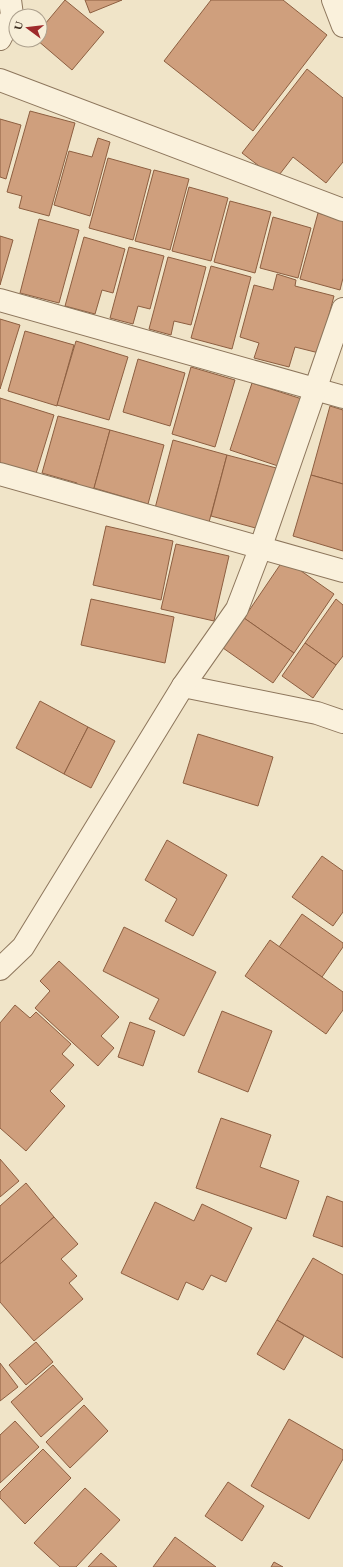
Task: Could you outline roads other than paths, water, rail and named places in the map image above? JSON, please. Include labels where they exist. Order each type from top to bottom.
[{"type":"street","points":[[0,39],[12,16],[10,0]]},
{"type":"street","points":[[333,0],[343,26]]},
{"type":"street","points":[[0,80],[343,210]]},
{"type":"street","points":[[0,300],[343,397]]},
{"type":"street","points":[[0,969],[23,947],[183,686],[237,609],[260,549],[343,309]]},
{"type":"street","points":[[0,474],[260,549],[343,571]]},
{"type":"street","points":[[183,686],[316,713],[343,722]]}]
